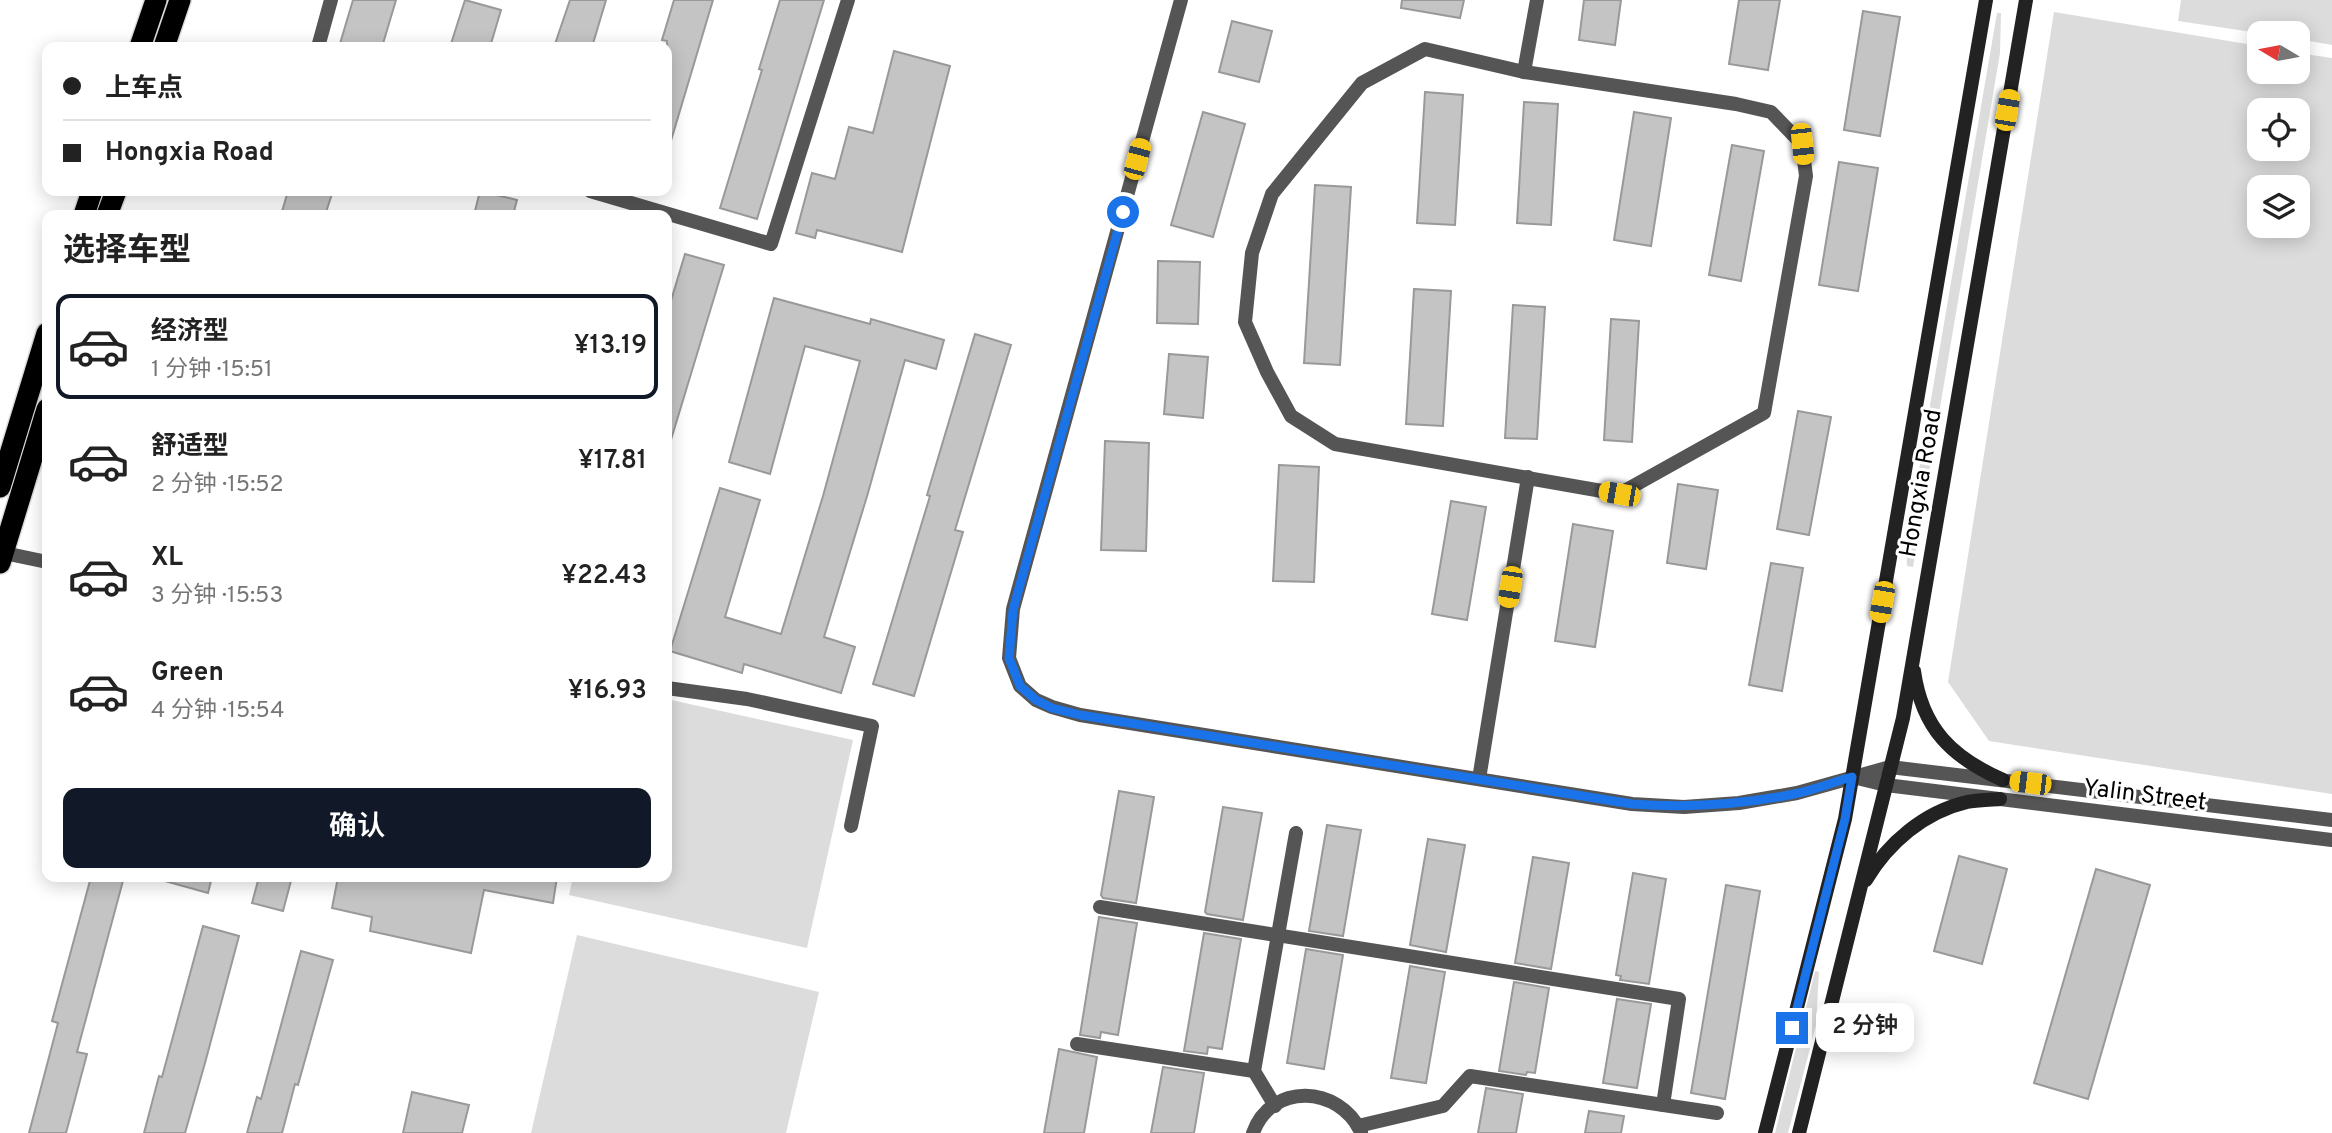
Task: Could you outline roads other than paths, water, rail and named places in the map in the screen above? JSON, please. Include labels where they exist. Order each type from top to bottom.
[{"type":"highway","points":[[143,42],[156,0]]},
{"type":"highway","points":[[166,42],[180,0]]},
{"type":"highway","points":[[0,487],[42,349]]},
{"type":"highway","points":[[1,556],[42,425]]},
{"type":"street","points":[[319,42],[331,0]]},
{"type":"street","points":[[672,215],[771,244],[848,0]]},
{"type":"street","points":[[1181,0],[1013,610],[1009,658],[1020,686],[1036,700],[1052,708],[1080,715],[1632,804],[1684,807],[1739,803],[1797,793],[1852,777]]},
{"type":"street","points":[[1524,72],[1537,0]]},
{"type":"street","name":"Hongxia Road","points":[[1765,1133],[1845,819],[1986,0]]},
{"type":"street","name":"Hongxia Road","points":[[1799,1133],[1903,718],[2026,0]]},
{"type":"street","points":[[1425,49],[1524,72],[1736,104],[1771,112],[1802,144],[1805,176],[1764,413],[1619,494],[1335,443],[1292,416],[1267,372],[1245,321],[1252,253],[1272,194],[1362,83],[1425,49]]},
{"type":"street","points":[[607,196],[655,210]]},
{"type":"street","points":[[1479,779],[1528,477]]},
{"type":"street","points":[[1,556],[42,561]]},
{"type":"street","points":[[1913,659],[1925,712],[1938,734],[1956,754],[1978,769],[2003,780]]},
{"type":"street","points":[[672,689],[747,699],[872,726],[852,826]]},
{"type":"street","name":"Yalin Street","points":[[1852,777],[1890,766],[2332,820]]},
{"type":"street","name":"Yalin Street","points":[[1852,777],[1886,785],[2332,840]]},
{"type":"street","points":[[1858,894],[1874,866],[1894,842],[1916,825],[1940,811],[1968,802],[2000,799]]},
{"type":"street","points":[[1275,1106],[1254,1071],[1296,833]]},
{"type":"street","points":[[1100,907],[1679,999],[1663,1105]]},
{"type":"street","points":[[1077,1044],[1254,1071]]},
{"type":"street","points":[[1253,1133],[1266,1112],[1282,1101],[1302,1095],[1322,1097],[1340,1105],[1360,1129],[1443,1106],[1470,1076],[1717,1114]]}]
